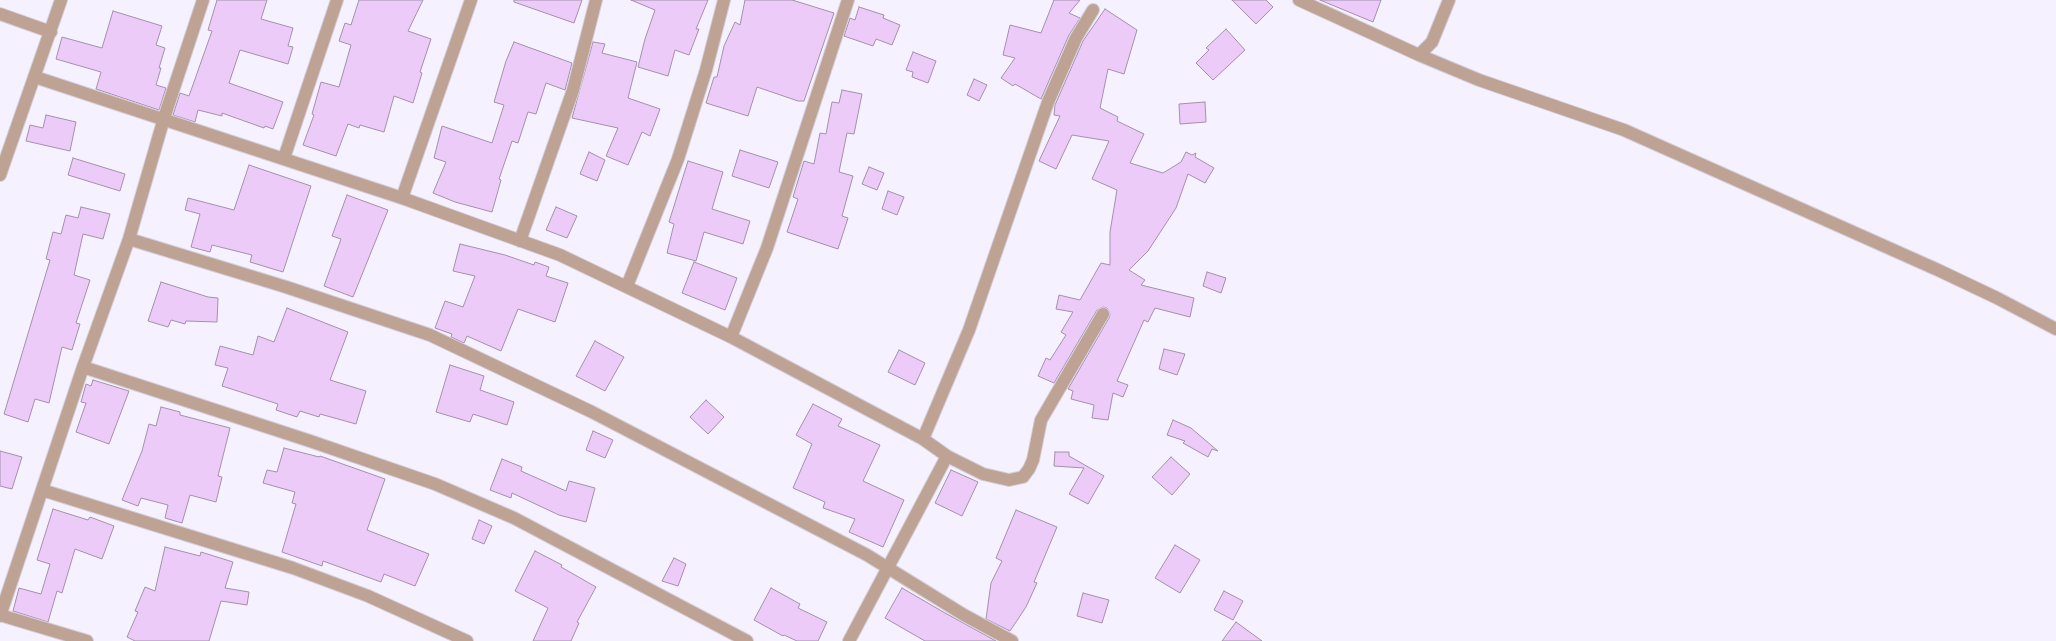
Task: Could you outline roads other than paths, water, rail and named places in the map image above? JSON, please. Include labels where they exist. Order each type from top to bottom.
[{"type":"street","points":[[0,175],[62,0]]},
{"type":"street","points":[[88,641],[0,616],[83,368],[129,239],[164,118],[203,0]]},
{"type":"street","points":[[284,158],[337,0]]},
{"type":"street","points":[[402,198],[471,0]]},
{"type":"street","points":[[520,241],[573,90],[596,0]]},
{"type":"street","points":[[627,286],[678,159],[706,70],[724,0]]},
{"type":"street","points":[[732,337],[767,248],[848,0]]},
{"type":"street","points":[[1299,0],[1419,55],[1479,80],[1624,130],[1938,270],[1997,298],[2056,329]]},
{"type":"street","points":[[1419,55],[1432,42],[1448,0]]},
{"type":"street","points":[[923,439],[969,330],[1048,102],[1076,38],[1093,10]]},
{"type":"street","points":[[0,14],[51,32]]},
{"type":"street","points":[[35,77],[164,118],[402,198],[560,255],[732,337],[923,439],[948,456],[983,474],[1009,480],[1023,477],[1033,460],[1041,420],[1103,314]]},
{"type":"street","points":[[129,239],[286,287],[430,335],[592,412],[888,567],[964,615],[1012,641]]},
{"type":"street","points":[[83,368],[310,441],[435,484],[514,518],[748,641]]},
{"type":"street","points":[[849,641],[948,456]]},
{"type":"street","points":[[42,490],[293,568],[368,596],[467,641]]}]
